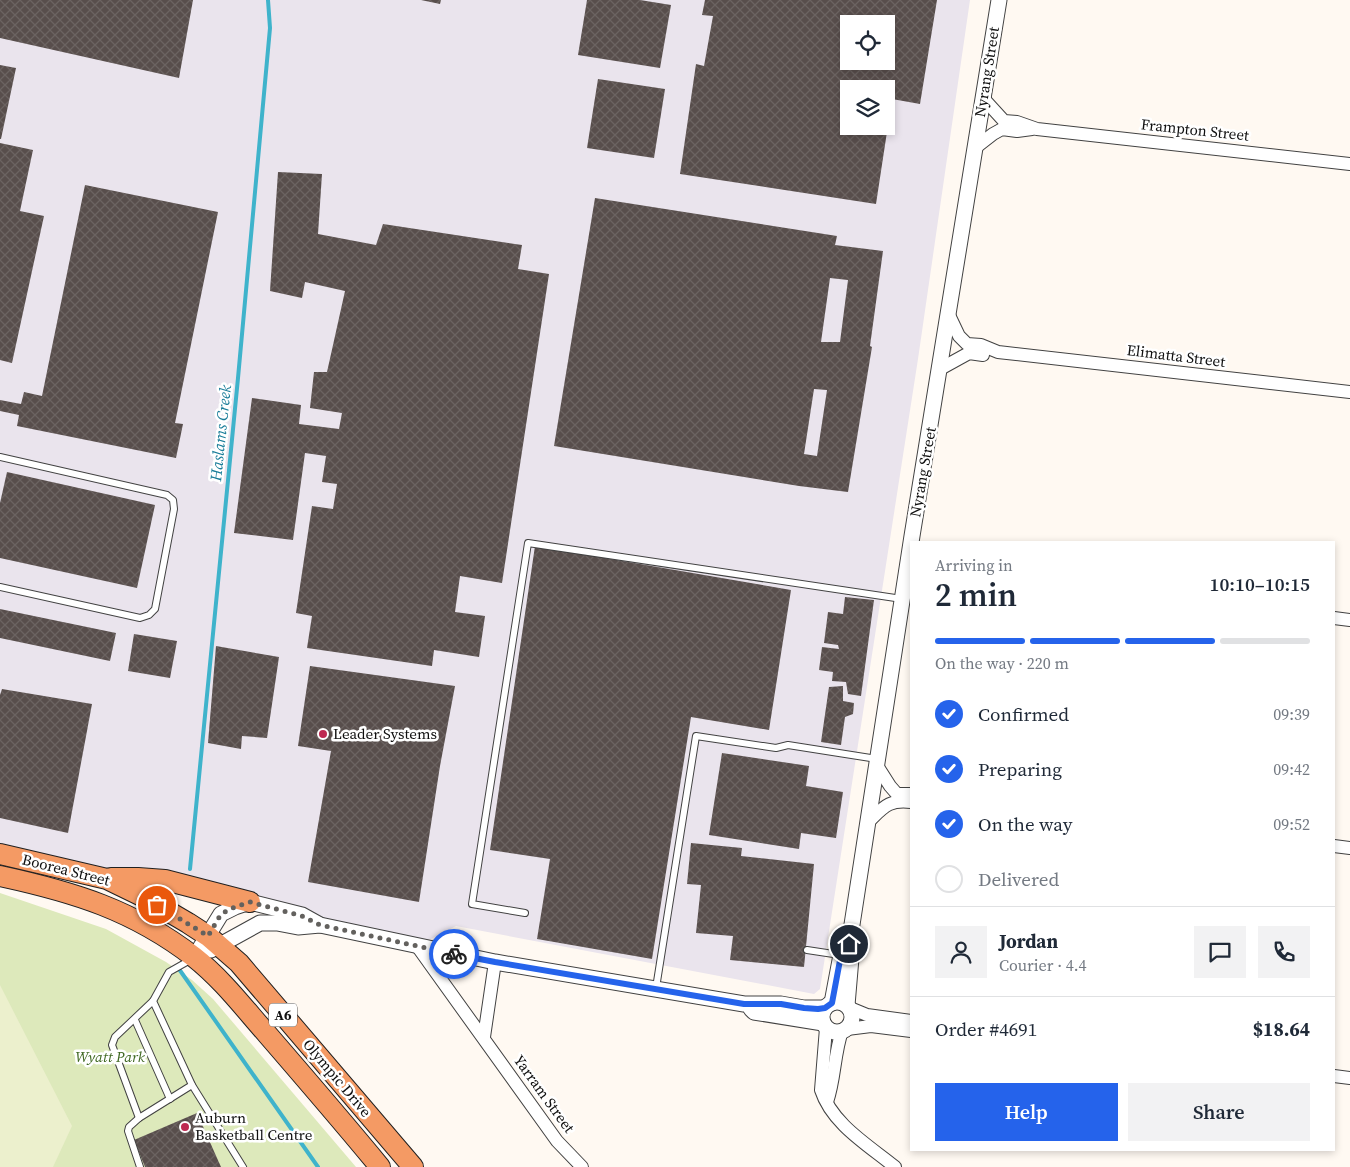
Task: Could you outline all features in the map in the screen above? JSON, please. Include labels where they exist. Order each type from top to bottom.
[{"type":"highway","name":"Boorea Street","points":[[0,854],[107,879],[142,896],[214,941]]},
{"type":"highway","name":"Boorea Street","points":[[0,876],[48,887],[94,901],[148,927],[194,958],[221,982]]},
{"type":"highway","points":[[107,879],[138,878],[165,880],[250,902]]},
{"type":"highway","name":"Olympic Drive","points":[[214,941],[245,970],[413,1167]]},
{"type":"highway","name":"Olympic Drive","points":[[221,982],[380,1167]]},
{"type":"street","name":"Nyrang Street","points":[[913,539],[998,0]]},
{"type":"street","name":"Frampton Street","points":[[983,98],[1004,121],[1017,122],[1037,129]]},
{"type":"street","name":"Frampton Street","points":[[975,148],[1002,129],[1017,131],[1037,129],[1350,164]]},
{"type":"street","name":"Elimatta Street","points":[[949,315],[960,336],[967,344],[981,346],[998,352],[1350,392]]},
{"type":"street","name":"Elimatta Street","points":[[940,369],[969,353],[983,355],[998,352]]},
{"type":"street","name":"Nyrang Street","points":[[895,1167],[840,1122],[820,1090],[876,762],[907,595],[910,567]]},
{"type":"street","points":[[1335,618],[1350,620]]},
{"type":"street","points":[[876,762],[897,794],[910,794]]},
{"type":"street","points":[[867,823],[886,806],[899,800],[910,802]]},
{"type":"street","points":[[1335,846],[1350,848]]},
{"type":"street","points":[[214,941],[221,914],[250,902],[302,916],[320,925],[495,962],[744,1004],[781,1004],[834,1013],[910,1021]]},
{"type":"street","points":[[194,958],[214,941],[260,923],[277,923],[298,927],[320,925]]},
{"type":"street","name":"Yarram Street","points":[[417,946],[557,1141],[582,1167]]},
{"type":"street","points":[[484,1037],[495,962]]},
{"type":"street","points":[[827,1102],[836,1056],[845,1030],[852,1018],[834,1013]]},
{"type":"street","points":[[834,1013],[836,1032],[870,1026],[910,1031]]},
{"type":"street","points":[[1335,1076],[1350,1078]]},
{"type":"lane","points":[[0,457],[168,495],[173,500],[174,509],[156,609],[149,615],[140,618],[0,587]]},
{"type":"lane","points":[[525,913],[472,904],[528,543],[907,595]]},
{"type":"lane","points":[[656,989],[696,736],[776,748],[788,745],[876,762]]},
{"type":"lane","points":[[807,950],[845,949]]},
{"type":"lane","points":[[138,1118],[112,1044],[115,1037],[153,1001],[168,972],[194,958]]},
{"type":"lane","points":[[153,1001],[192,1085],[242,1167]]},
{"type":"lane","points":[[135,1020],[170,1099]]},
{"type":"lane","points":[[140,1167],[128,1131],[129,1126],[138,1118],[192,1085]]},
{"type":"shaded area","points":[[0,0],[970,0],[918,359],[820,989],[814,994],[456,926],[417,946],[302,915],[0,854]]},
{"type":"green space","name":"Wyatt Park","points":[[0,893],[106,929],[166,962],[192,980],[213,999],[356,1167],[0,1167]]},
{"type":"green space","points":[[0,985],[72,1126],[53,1167],[0,1167]]},
{"type":"building","points":[[0,0],[193,0],[179,78],[0,38]]},
{"type":"building","points":[[421,0],[441,0],[440,4]]},
{"type":"building","points":[[587,0],[640,0],[671,5],[660,68],[578,55]]},
{"type":"building","points":[[705,0],[937,0],[920,104],[895,100],[895,80],[840,80],[840,135],[887,135],[876,204],[680,174],[696,64],[704,66],[713,16],[702,15]]},
{"type":"building","points":[[0,65],[16,68],[1,139],[0,139]]},
{"type":"building","points":[[598,79],[665,89],[654,158],[587,148]]},
{"type":"building","points":[[0,143],[33,150],[20,211],[44,216],[12,363],[0,360]]},
{"type":"building","points":[[278,172],[322,174],[318,234],[376,245],[383,224],[522,245],[518,269],[549,274],[502,583],[460,576],[455,612],[485,616],[479,657],[434,650],[432,666],[307,648],[312,616],[296,613],[312,506],[333,509],[337,484],[322,482],[326,456],[305,453],[293,540],[234,533],[252,398],[301,405],[299,424],[339,429],[342,413],[310,408],[314,372],[327,372],[345,291],[305,282],[302,298],[270,291]]},
{"type":"building","points":[[85,185],[218,212],[175,423],[183,424],[176,458],[17,426],[19,415],[0,411],[0,400],[21,404],[24,392],[42,396]]},
{"type":"building","points":[[595,198],[837,236],[835,245],[883,251],[870,346],[872,347],[848,492],[799,486],[554,446]],"holes":[[[830,278],[848,280],[840,342],[821,342]],[[814,389],[827,390],[817,456],[804,454]]]},
{"type":"building","points":[[7,472],[155,505],[137,588],[0,558],[0,503]]},
{"type":"building","points":[[535,546],[791,590],[769,730],[691,717],[652,959],[537,939],[550,859],[490,850]]},
{"type":"building","points":[[845,597],[874,600],[861,696],[848,694],[846,682],[832,681],[833,672],[819,670],[822,647],[839,649],[838,645],[824,643],[828,612],[843,614]]},
{"type":"building","points":[[0,609],[116,633],[110,661],[0,638]]},
{"type":"building","points":[[134,634],[177,641],[170,678],[128,671]]},
{"type":"building","points":[[216,646],[279,657],[267,738],[242,736],[241,749],[208,743]]},
{"type":"building","points":[[310,666],[455,686],[440,766],[419,902],[308,882],[331,751],[298,746]]},
{"type":"building","points":[[843,686],[843,701],[854,703],[853,714],[845,717],[841,745],[821,742],[829,687]]},
{"type":"building","points":[[2,689],[92,704],[68,833],[0,818],[0,695]]},
{"type":"building","points":[[722,753],[809,766],[806,786],[843,792],[836,838],[801,833],[799,849],[709,835]]},
{"type":"building","points":[[691,843],[742,848],[741,856],[814,864],[804,967],[730,960],[733,936],[696,933],[701,885],[687,884]]},
{"type":"building","name":"Auburn Basketball Centre","points":[[197,1113],[221,1167],[145,1167],[134,1140]]},
{"type":"waterway","name":"Haslams Creek","points":[[190,869],[270,28],[268,0]]},
{"type":"waterway","points":[[179,969],[318,1167]]},
{"type":"way so far","points":[[157,905],[208,936],[221,914],[250,902],[302,916],[320,925],[454,954]]},
{"type":"place","name":"Leader Systems","points":[[323,734]]},
{"type":"place","name":"Auburn Basketball Centre","points":[[185,1127]]},
{"type":"route","points":[[454,954],[744,1004],[781,1004],[804,1008],[825,1008],[832,1003],[841,955],[849,944]]}]
